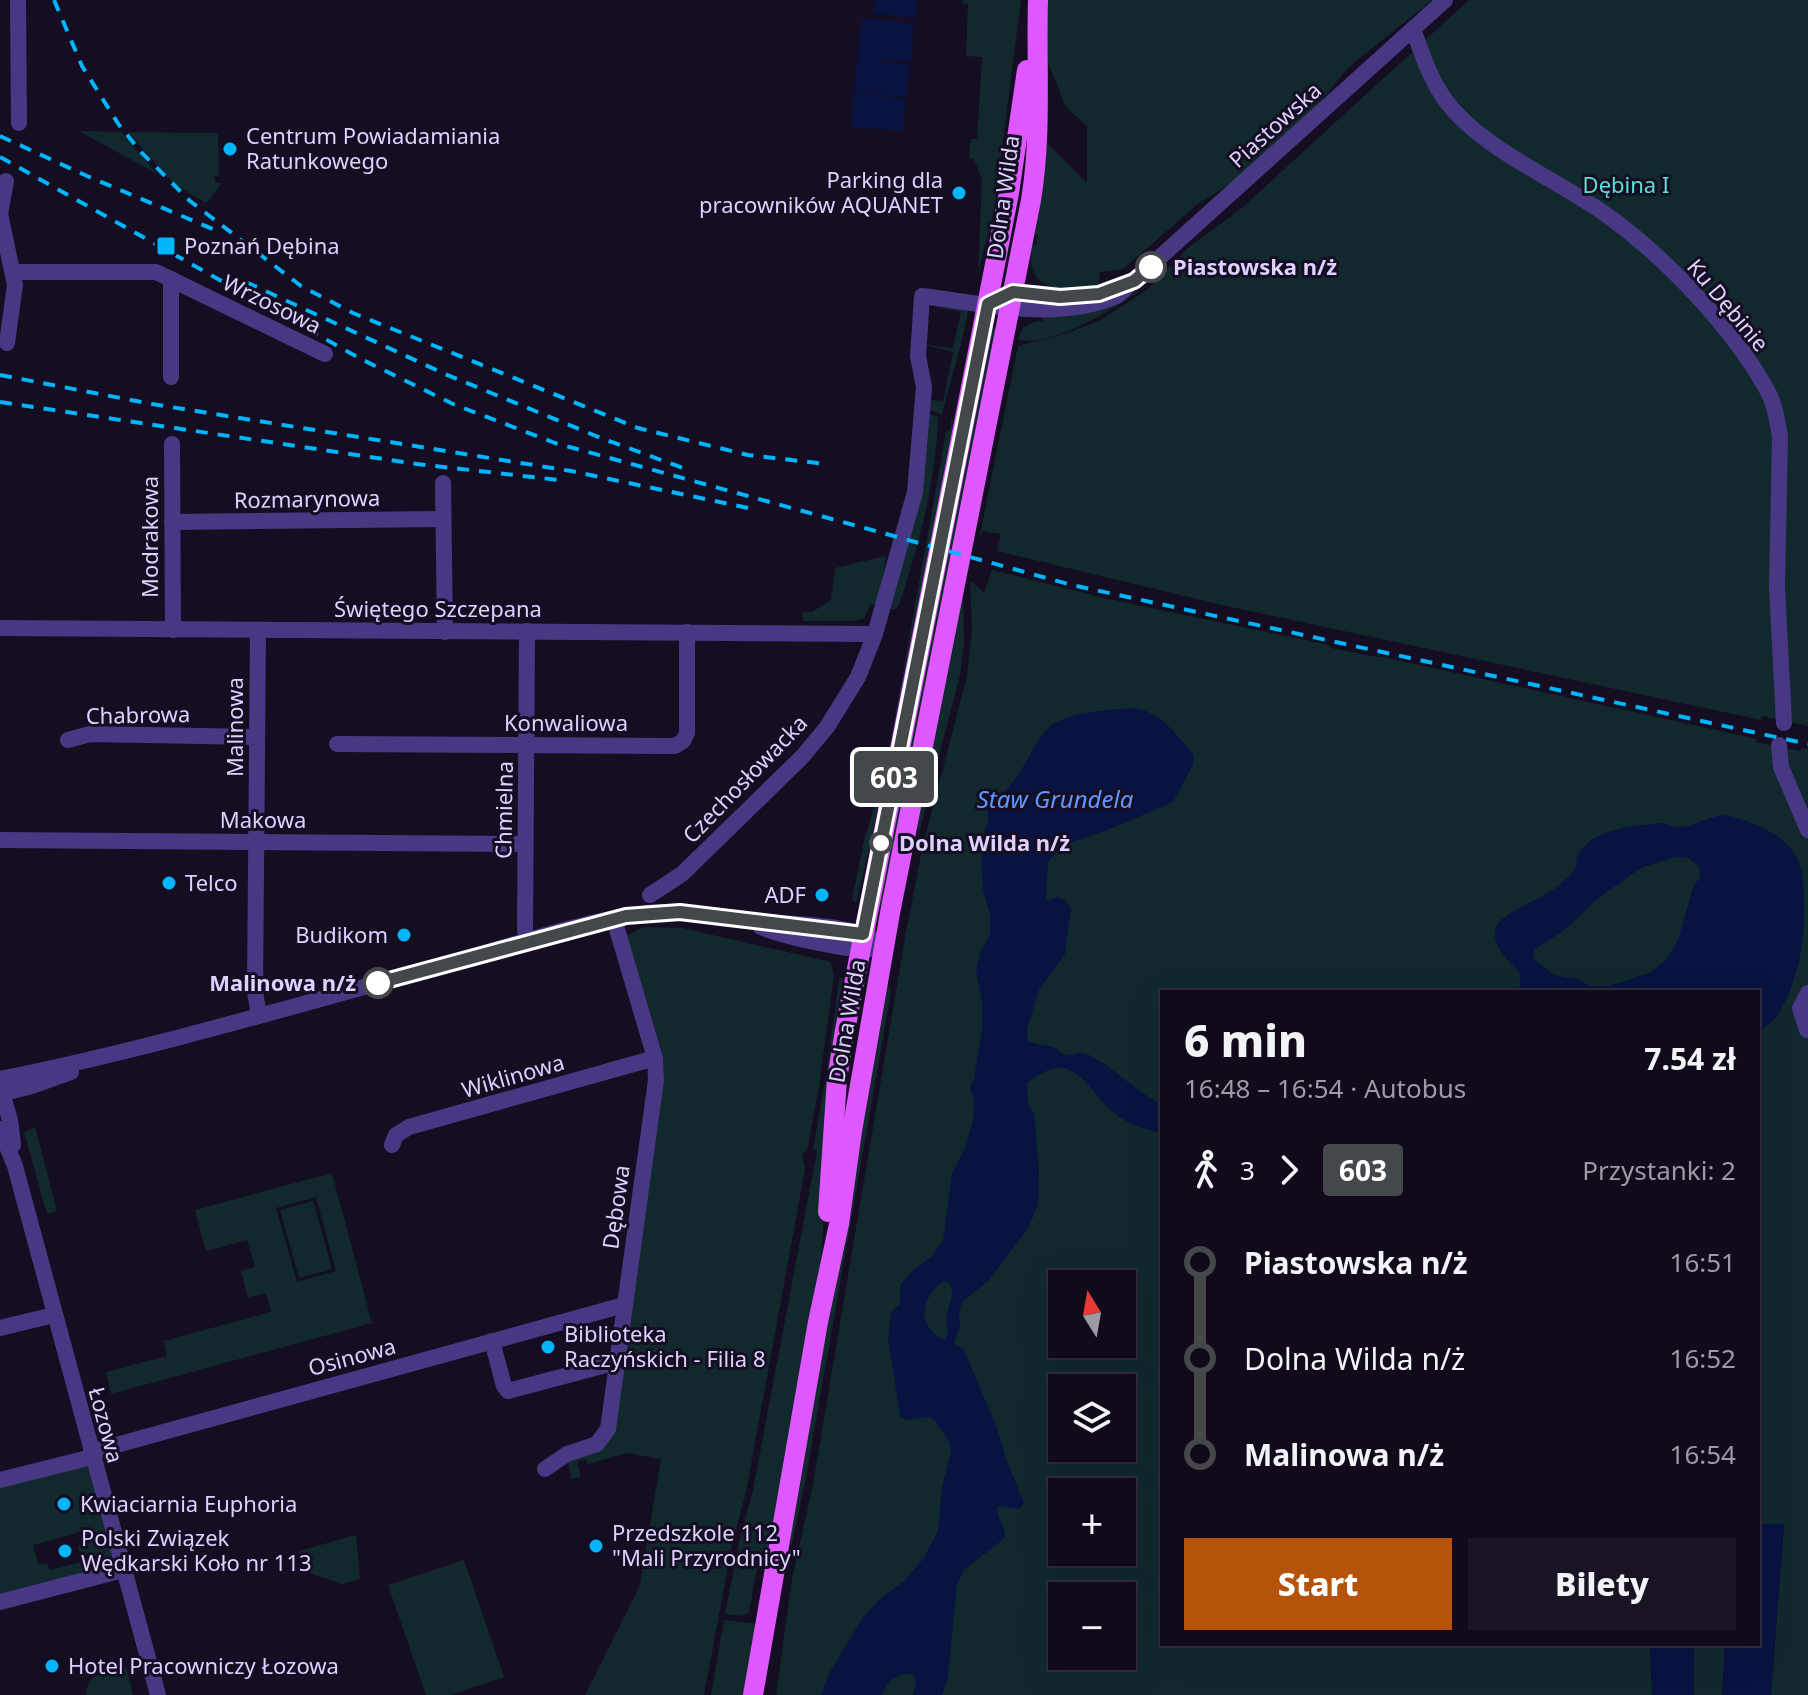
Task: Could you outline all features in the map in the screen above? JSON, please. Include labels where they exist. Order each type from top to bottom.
[{"type":"main road","name":"Dolna Wilda","points":[[753,1695],[818,1322],[839,1224],[884,945],[1035,173],[1039,73],[1037,10]]},
{"type":"main road","name":"Dolna Wilda","points":[[818,1322],[837,1079],[988,304],[1037,10]]},
{"type":"street","points":[[0,1],[18,0],[19,123]]},
{"type":"street","name":"Piastowska","points":[[922,296],[988,304],[1012,300],[1085,308],[1117,296],[1445,0]]},
{"type":"street","name":"Ku Dębinie","points":[[1413,29],[1432,78],[1447,102],[1479,133],[1609,216],[1671,270],[1724,327],[1767,390],[1776,413],[1780,436],[1777,587],[1784,723]]},
{"type":"street","points":[[6,181],[0,214],[15,290],[7,343]]},
{"type":"street","name":"Wrzosowa","points":[[13,272],[156,272],[325,354]]},
{"type":"street","points":[[171,279],[171,377]]},
{"type":"street","name":"Czechosłowacka","points":[[650,895],[682,874],[810,749],[848,695],[875,634],[915,492],[924,387],[918,356],[922,296]]},
{"type":"street","name":"Modrakowa","points":[[172,444],[173,630]]},
{"type":"street","points":[[443,483],[445,632]]},
{"type":"street","name":"Rozmarynowa","points":[[172,522],[443,519]]},
{"type":"street","name":"Świętego Szczepana","points":[[0,628],[875,634]]},
{"type":"street","name":"Malinowa","points":[[258,631],[255,997],[259,1015]]},
{"type":"street","name":"Chmielna","points":[[527,631],[527,942]]},
{"type":"street","name":"Konwaliowa","points":[[337,744],[679,744],[687,733],[687,632]]},
{"type":"street","name":"Chabrowa","points":[[68,740],[90,734],[257,737]]},
{"type":"street","points":[[1779,745],[1781,767],[1808,830]]},
{"type":"street","name":"Makowa","points":[[0,840],[525,844]]},
{"type":"street","points":[[1,1087],[32,1086],[116,1055],[614,919],[670,912],[748,921],[774,933],[884,945]]},
{"type":"street","name":"Dębowa","points":[[545,1469],[567,1454],[592,1447],[606,1435],[656,1080],[655,1058],[614,919]]},
{"type":"street","points":[[1807,1030],[1800,1008],[1808,993]]},
{"type":"street","name":"Wiklinowa","points":[[392,1145],[396,1135],[409,1127],[655,1058]]},
{"type":"street","name":"Łozowa","points":[[1,1087],[10,1120],[15,1166]]},
{"type":"street","name":"Łozowa","points":[[0,1129],[15,1166],[158,1695]]},
{"type":"street","name":"Osinowa","points":[[0,1480],[624,1305]]},
{"type":"street","points":[[0,1328],[54,1315]]},
{"type":"street","points":[[492,1341],[508,1391],[617,1362]]},
{"type":"street","points":[[0,1602],[123,1570]]},
{"type":"green space","points":[[964,0],[1021,0],[994,210],[978,274],[982,179],[974,159],[969,158],[971,139],[977,139],[982,57],[966,56],[968,4],[962,3]]},
{"type":"green space","points":[[1047,0],[1432,0],[1349,67],[1310,114],[1235,181],[1199,203],[1123,269],[1100,272],[1098,286],[1072,289],[1048,285],[1039,280],[1033,271],[1031,259],[1032,244],[1036,245],[1038,235],[1034,234],[1042,138],[1087,183],[1087,126],[1066,107],[1045,55]]},
{"type":"green space","name":"Dębina I","points":[[1469,0],[1808,0],[1808,726],[1762,716],[1761,720],[1222,605],[997,551],[1001,534],[983,531],[979,540],[1018,346],[1099,321],[1147,290],[1189,247],[1242,208]]},
{"type":"green space","points":[[79,131],[121,132],[157,174]]},
{"type":"green space","points":[[128,132],[218,133],[219,175],[214,176],[215,183],[222,183],[206,203],[174,184]]},
{"type":"green space","points":[[1145,287],[1066,332],[1033,341],[1019,340],[1026,326],[1043,321],[1043,314],[1112,305]]},
{"type":"green space","points":[[929,305],[965,308],[968,311],[942,415],[928,409],[928,399],[943,402],[953,352],[926,345],[953,348],[961,312]]},
{"type":"green space","points":[[992,328],[997,329],[885,908],[875,906]]},
{"type":"green space","points":[[927,413],[938,417],[930,488],[899,605],[890,609]]},
{"type":"green space","points":[[952,416],[953,445],[883,792],[856,903],[852,899],[865,837],[886,768],[946,432],[950,430]]},
{"type":"green space","points":[[886,556],[878,605],[871,604],[864,618],[856,621],[803,621],[803,612],[812,612],[831,600],[835,568]]},
{"type":"green space","points":[[992,570],[1108,599],[1757,739],[1756,742],[1760,743],[1800,751],[1802,748],[1808,749],[1808,1695],[1771,1695],[1784,1524],[1760,1524],[1760,990],[1160,990],[1160,1646],[1650,1646],[1652,1695],[776,1695],[792,1579],[813,1484],[906,932],[923,845],[967,676],[972,628],[970,580],[984,593]]},
{"type":"green space","points":[[963,582],[964,644],[960,675],[918,837],[918,805]]},
{"type":"green space","points":[[643,927],[682,928],[827,961],[831,963],[834,975],[819,1086],[807,1151],[802,1154],[805,1169],[746,1492],[732,1544],[704,1695],[585,1695],[640,1585],[661,1459],[627,1453],[588,1464],[586,1459],[577,1462],[581,1477],[571,1479],[568,1460],[594,1452],[632,1304],[664,1078],[663,1055],[627,936]]},
{"type":"green space","points":[[843,977],[835,1025],[821,1259],[775,1525],[765,1557],[759,1557],[749,1612],[742,1616],[725,1614],[753,1490],[817,1151],[813,1150],[839,980]]},
{"type":"green space","points":[[884,984],[889,986],[891,992],[805,1483],[791,1547],[790,1520]]},
{"type":"green space","points":[[35,1127],[57,1211],[47,1214],[24,1132]]},
{"type":"green space","points":[[332,1173],[372,1323],[111,1394],[106,1372],[167,1356],[164,1341],[271,1312],[266,1293],[248,1298],[241,1271],[255,1267],[247,1240],[206,1251],[195,1210]],"holes":[[[316,1197],[336,1271],[297,1282],[276,1208]]]},
{"type":"green space","points":[[313,1201],[332,1269],[299,1278],[280,1210]]},
{"type":"green space","points":[[89,1464],[115,1560],[106,1566],[0,1594],[0,1484]],"holes":[[[80,1532],[83,1544],[78,1546],[82,1562],[50,1570],[47,1564],[38,1564],[33,1545]]]},
{"type":"green space","points":[[356,1535],[360,1579],[342,1584],[304,1571],[299,1551]]},
{"type":"green space","points":[[464,1560],[504,1677],[450,1695],[426,1695],[388,1585]]},
{"type":"green space","points":[[724,1620],[759,1624],[747,1695],[711,1695]]},
{"type":"green space","points":[[1694,1646],[1725,1646],[1722,1695],[1694,1695]]},
{"type":"green space","points":[[126,1667],[133,1695],[86,1695],[94,1677]]},
{"type":"water","points":[[875,0],[917,0],[915,18],[873,13]]},
{"type":"water","points":[[862,18],[914,24],[911,61],[876,59],[910,65],[906,97],[854,92]]},
{"type":"water","points":[[854,93],[906,99],[903,131],[851,127]]},
{"type":"water","name":"Staw Grundela","points":[[1134,708],[1152,714],[1175,732],[1194,755],[1193,765],[1173,802],[1061,846],[1048,863],[1046,897],[1049,901],[1057,897],[1065,900],[1071,908],[1065,954],[1039,990],[1027,1029],[1028,1041],[1053,1047],[1067,1055],[1084,1053],[1097,1059],[1160,1103],[1160,1133],[1121,1118],[1080,1076],[1070,1070],[1059,1068],[1044,1072],[1027,1083],[1028,1105],[1034,1113],[1039,1171],[1038,1204],[1029,1227],[988,1281],[962,1302],[960,1326],[954,1343],[964,1350],[996,1425],[1024,1503],[1020,1509],[998,1506],[1005,1538],[965,1569],[957,1584],[948,1677],[942,1695],[913,1695],[914,1675],[903,1674],[887,1685],[882,1695],[821,1695],[830,1672],[863,1617],[882,1597],[904,1581],[923,1559],[938,1531],[942,1486],[951,1452],[949,1442],[930,1417],[906,1420],[900,1416],[888,1338],[891,1312],[900,1304],[900,1285],[913,1270],[931,1257],[943,1241],[952,1174],[967,1143],[973,1119],[974,1100],[970,1088],[982,1029],[982,1001],[976,972],[980,952],[990,935],[981,856],[989,820],[986,806],[1012,783],[1049,727],[1065,718]],"holes":[[[946,1281],[951,1285],[946,1318],[948,1332],[944,1340],[928,1326],[926,1305],[941,1283]]]},
{"type":"water","points":[[1722,815],[1743,820],[1773,833],[1790,847],[1798,860],[1804,909],[1802,947],[1793,983],[1773,1021],[1760,1031],[1760,990],[1518,990],[1520,973],[1503,955],[1496,941],[1495,930],[1501,920],[1566,879],[1576,867],[1577,858],[1585,846],[1604,833],[1663,823],[1686,826]],"holes":[[[1675,857],[1687,858],[1699,866],[1700,877],[1693,887],[1678,940],[1666,960],[1651,972],[1609,986],[1590,986],[1578,979],[1554,975],[1533,958],[1535,949],[1565,930],[1596,900],[1641,868]]]},
{"type":"water","points":[[1760,1524],[1784,1524],[1771,1695],[1722,1695],[1725,1646],[1760,1646]]},
{"type":"water","points":[[1650,1646],[1694,1646],[1694,1695],[1652,1695]]},
{"type":"railway","points":[[54,0],[82,66],[119,125],[141,152],[190,201],[301,286],[353,313],[638,428],[748,455],[826,464]]},
{"type":"railway","points":[[0,136],[215,230]]},
{"type":"railway","points":[[0,157],[361,359],[453,404],[555,443],[1072,585],[1808,744]]},
{"type":"railway","points":[[246,282],[445,374],[683,468]]},
{"type":"railway","points":[[0,375],[152,404],[571,471],[748,508]]},
{"type":"railway","points":[[0,402],[417,464],[559,480]]},
{"type":"bus line","name":"603","points":[[378,983],[583,927],[651,913],[680,912],[863,934],[988,304],[1013,292],[1086,297],[1134,281],[1151,267]]},
{"type":"place","name":"Centrum Powiadamiania Ratunkowego","points":[[230,149]]},
{"type":"place","name":"Parking dla pracowników AQUANET","points":[[959,193]]},
{"type":"place","name":"Poznań Dębina","points":[[166,246]]},
{"type":"place","name":"Piastowska n/ż","points":[[1151,267]]},
{"type":"place","name":"Dolna Wilda n/ż","points":[[881,843]]},
{"type":"place","name":"Telco","points":[[169,883]]},
{"type":"place","name":"ADF","points":[[822,895]]},
{"type":"place","name":"Budikom","points":[[404,935]]},
{"type":"place","name":"Malinowa n/ż","points":[[378,983]]},
{"type":"place","name":"Biblioteka Raczyńskich - Filia 8","points":[[548,1347]]},
{"type":"place","name":"Kwiaciarnia Euphoria","points":[[64,1504]]},
{"type":"place","name":"Przedszkole 112 \"Mali Przyrodnicy\"","points":[[596,1546]]},
{"type":"place","name":"Polski Związek Wędkarski Koło nr 113","points":[[65,1551]]},
{"type":"place","name":"Hotel Pracowniczy Łozowa","points":[[52,1666]]}]
